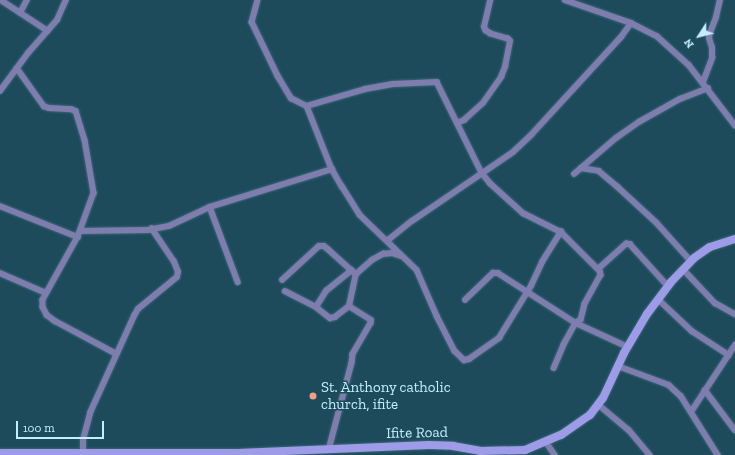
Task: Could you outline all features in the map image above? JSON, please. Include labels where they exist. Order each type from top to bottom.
[{"type":"street","points":[[1,0],[48,31]]},
{"type":"street","points":[[20,13],[27,0]]},
{"type":"street","points":[[0,91],[33,47],[57,20],[66,0]]},
{"type":"street","points":[[258,0],[252,22],[278,76],[291,98],[307,106],[332,169],[360,215],[417,270],[452,346],[460,358],[464,360],[469,359],[499,338],[528,290],[542,262],[561,232]]},
{"type":"street","points":[[457,123],[464,120],[483,103],[501,77],[505,67],[510,41],[491,34],[486,31],[484,27],[490,0]]},
{"type":"street","points":[[565,0],[631,23],[647,30],[667,44],[689,65],[735,125]]},
{"type":"street","points":[[703,82],[712,58],[710,33],[720,0]]},
{"type":"street","points":[[387,241],[412,220],[513,152],[531,135],[621,37],[631,23]]},
{"type":"street","points":[[17,68],[44,106],[49,108],[71,108],[76,111],[89,158],[94,193],[79,234],[46,293],[42,303],[50,318],[115,353]]},
{"type":"street","points":[[307,106],[365,89],[386,85],[437,82],[482,173],[490,183],[523,213],[561,232],[598,269],[601,275],[585,304],[581,320],[576,323],[554,368]]},
{"type":"street","points":[[574,174],[616,138],[640,122],[680,99],[708,88]]},
{"type":"street","points":[[582,168],[599,171],[618,187],[657,223],[691,262]]},
{"type":"street","points":[[0,206],[79,234],[152,229],[169,226],[210,208],[332,169]]},
{"type":"street","points":[[210,208],[238,282]]},
{"type":"street","points":[[83,454],[83,440],[90,413],[115,353],[138,310],[177,277],[178,272],[174,262],[152,229]]},
{"type":"street","name":"Ifite Road","points":[[0,453],[195,454],[429,445],[489,453],[524,450],[546,442],[581,422],[599,405],[628,347],[647,314],[668,286],[691,262],[710,247],[735,239]]},
{"type":"street","points":[[598,269],[626,244],[630,244],[668,286]]},
{"type":"street","points":[[282,280],[319,246],[328,249],[354,272]]},
{"type":"street","points":[[316,307],[326,291],[372,260],[383,254],[392,253],[405,257]]},
{"type":"street","points":[[684,269],[715,303],[735,314]]},
{"type":"street","points":[[285,291],[316,307],[330,318],[335,317],[349,306],[354,272]]},
{"type":"street","points":[[465,300],[496,272],[528,290],[576,323],[628,347]]},
{"type":"street","points":[[0,273],[46,293]]},
{"type":"street","points":[[658,300],[692,331],[728,355]]},
{"type":"street","points":[[329,450],[353,354],[371,323],[371,320],[349,306]]},
{"type":"street","points":[[691,412],[735,345]]},
{"type":"street","points":[[618,366],[668,385],[681,396],[718,455]]},
{"type":"street","points":[[705,390],[735,430]]},
{"type":"street","points":[[599,405],[629,430],[650,455]]},
{"type":"street","points":[[546,442],[554,455]]},
{"type":"place","name":"St. Anthony catholic church, ifite","points":[[313,396]]}]
